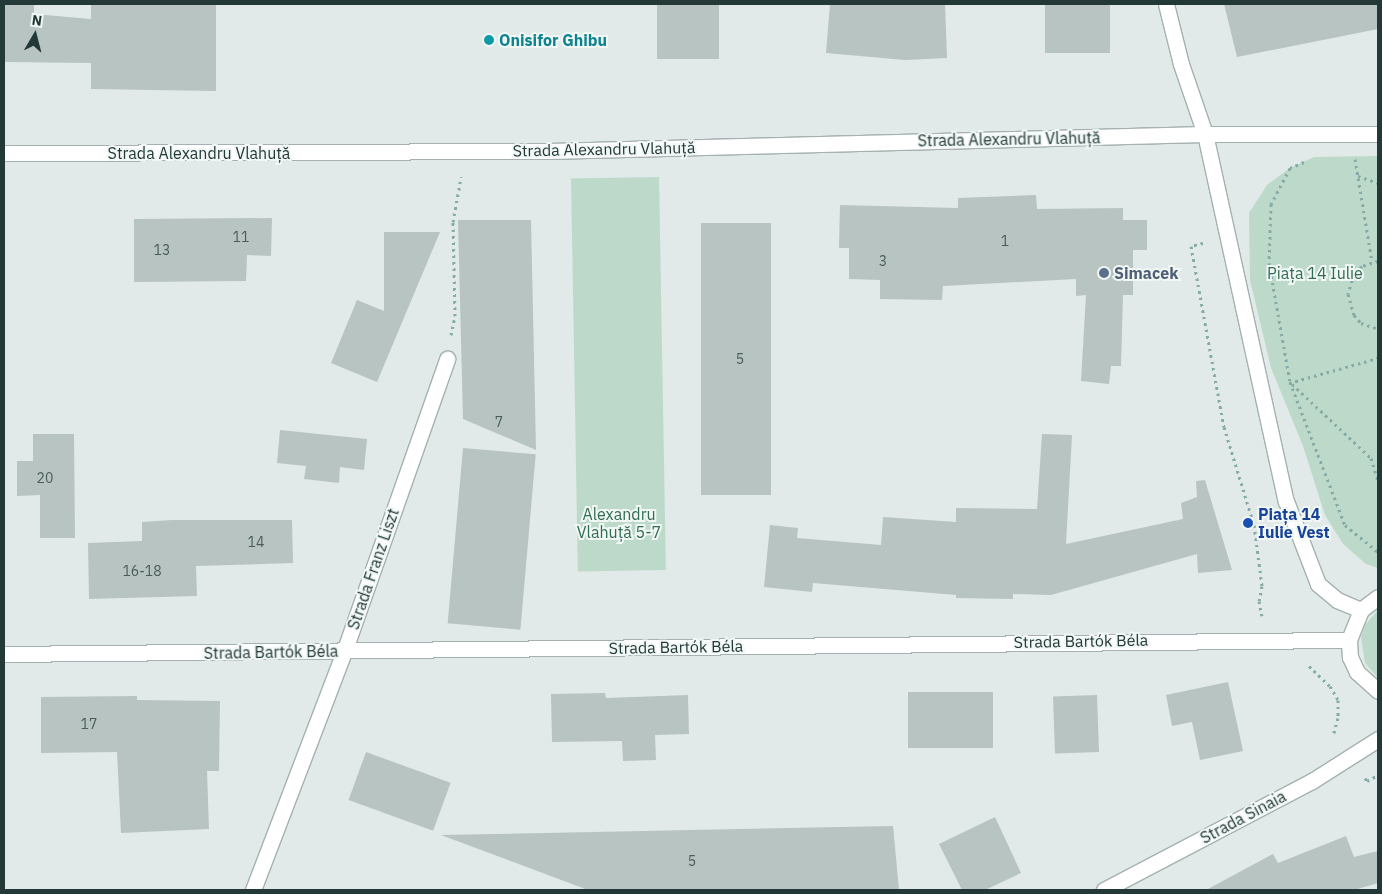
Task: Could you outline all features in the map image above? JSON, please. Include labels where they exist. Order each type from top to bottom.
[{"type":"street","points":[[1166,4],[1181,64],[1205,134],[1286,501],[1299,540],[1318,584],[1337,600],[1361,610]]},
{"type":"street","points":[[1205,134],[1378,134]]},
{"type":"street","name":"Strada Alexandru Vlahuță","points":[[4,153],[466,152],[1205,134]]},
{"type":"street","name":"Strada Franz Liszt","points":[[253,890],[344,652],[447,359]]},
{"type":"street","points":[[1378,597],[1361,610],[1349,640],[1350,657],[1357,672],[1378,690]]},
{"type":"street","name":"Strada Bartók Béla","points":[[4,654],[344,652],[1266,639],[1349,640]]},
{"type":"street","name":"Strada Sinaia","points":[[1104,890],[1350,760],[1378,739]]},
{"type":"path","points":[[447,359],[455,316],[453,222],[466,152]]},
{"type":"path","points":[[1346,157],[1362,157]]},
{"type":"path","points":[[1355,157],[1372,262]]},
{"type":"path","points":[[1306,160],[1290,168],[1271,204],[1269,264],[1290,382],[1345,525],[1378,552]]},
{"type":"path","points":[[1358,176],[1378,183]]},
{"type":"path","points":[[1228,238],[1191,246],[1224,426],[1254,525],[1262,586],[1259,601],[1266,639]]},
{"type":"path","points":[[1378,261],[1372,262],[1354,274],[1348,294],[1354,315],[1361,323],[1378,329]]},
{"type":"path","points":[[1284,384],[1378,358]]},
{"type":"path","points":[[1290,382],[1371,458],[1378,481]]},
{"type":"path","points":[[1301,663],[1330,686],[1338,700],[1338,718],[1333,735],[1350,760],[1367,781],[1378,775]]},
{"type":"green space","name":"Piața 14 Iulie","points":[[1378,156],[1378,568],[1366,564],[1343,544],[1325,515],[1303,446],[1271,368],[1250,280],[1249,213],[1267,185],[1290,168],[1314,157]]},
{"type":"green space","name":"Alexandru Vlahuță 5-7","points":[[659,177],[666,570],[578,571],[571,179]]},
{"type":"green space","points":[[1378,610],[1378,678],[1365,663],[1361,637],[1365,625]]},
{"type":"building","points":[[4,4],[34,4],[34,14],[91,19],[91,4],[216,4],[216,91],[91,89],[91,63],[4,62]]},
{"type":"building","points":[[657,4],[719,4],[719,59],[657,59]]},
{"type":"building","points":[[830,4],[945,4],[947,58],[905,60],[826,53]]},
{"type":"building","points":[[1045,4],[1110,4],[1110,53],[1045,53]]},
{"type":"building","points":[[1224,4],[1378,4],[1378,29],[1237,57]]},
{"type":"building","points":[[1036,195],[1037,209],[1123,208],[1123,220],[1147,220],[1147,250],[1133,250],[1133,295],[1123,295],[1121,366],[1111,366],[1109,384],[1081,381],[1086,295],[1076,296],[1076,279],[943,286],[942,300],[880,299],[880,280],[849,279],[849,248],[839,248],[840,205],[958,208],[958,198]]},
{"type":"building","points":[[272,218],[271,256],[247,255],[246,281],[134,282],[134,219]]},
{"type":"building","points":[[458,220],[531,220],[536,450],[463,419]]},
{"type":"building","points":[[701,223],[771,223],[771,495],[701,495]]},
{"type":"building","points":[[384,232],[440,232],[377,382],[331,363],[357,300],[384,311]]},
{"type":"building","points":[[280,430],[367,439],[364,470],[340,467],[339,483],[304,479],[306,466],[277,463]]},
{"type":"building","points":[[33,434],[74,434],[75,538],[40,538],[40,495],[17,496],[17,461],[33,461]]},
{"type":"building","points":[[1042,434],[1072,435],[1066,544],[1183,519],[1181,503],[1197,497],[1196,481],[1205,480],[1232,570],[1198,573],[1197,554],[1051,595],[1013,594],[1013,599],[956,598],[956,595],[813,583],[812,592],[764,587],[770,525],[798,528],[797,538],[881,545],[883,517],[956,522],[956,508],[1037,509]]},
{"type":"building","points":[[463,448],[536,454],[520,630],[448,623]]},
{"type":"building","points":[[172,520],[292,520],[293,563],[196,566],[197,596],[89,599],[88,543],[142,541],[142,522]]},
{"type":"building","points":[[1228,682],[1243,751],[1200,760],[1192,722],[1172,726],[1166,695]]},
{"type":"building","points":[[908,692],[993,692],[993,748],[908,748]]},
{"type":"building","points":[[605,693],[606,698],[688,695],[689,734],[655,735],[656,760],[623,761],[622,741],[552,742],[551,694]]},
{"type":"building","points":[[1097,695],[1099,752],[1055,754],[1053,697]]},
{"type":"building","points":[[137,696],[137,700],[220,701],[219,771],[207,771],[209,829],[121,833],[117,752],[41,753],[41,697]]},
{"type":"building","points":[[366,752],[451,783],[433,831],[349,800]]},
{"type":"building","points":[[995,817],[1021,873],[985,890],[962,890],[939,844]]},
{"type":"building","points":[[893,826],[899,890],[588,890],[441,835]]},
{"type":"building","points":[[1346,836],[1354,857],[1378,851],[1378,883],[1354,890],[1206,890],[1273,854],[1278,863]]},
{"type":"place","name":"Onisifor Ghibu","points":[[489,40]]},
{"type":"place","name":"Simacek","points":[[1104,273]]},
{"type":"place","name":"Piața 14 Iulie Vest","points":[[1248,523]]}]
